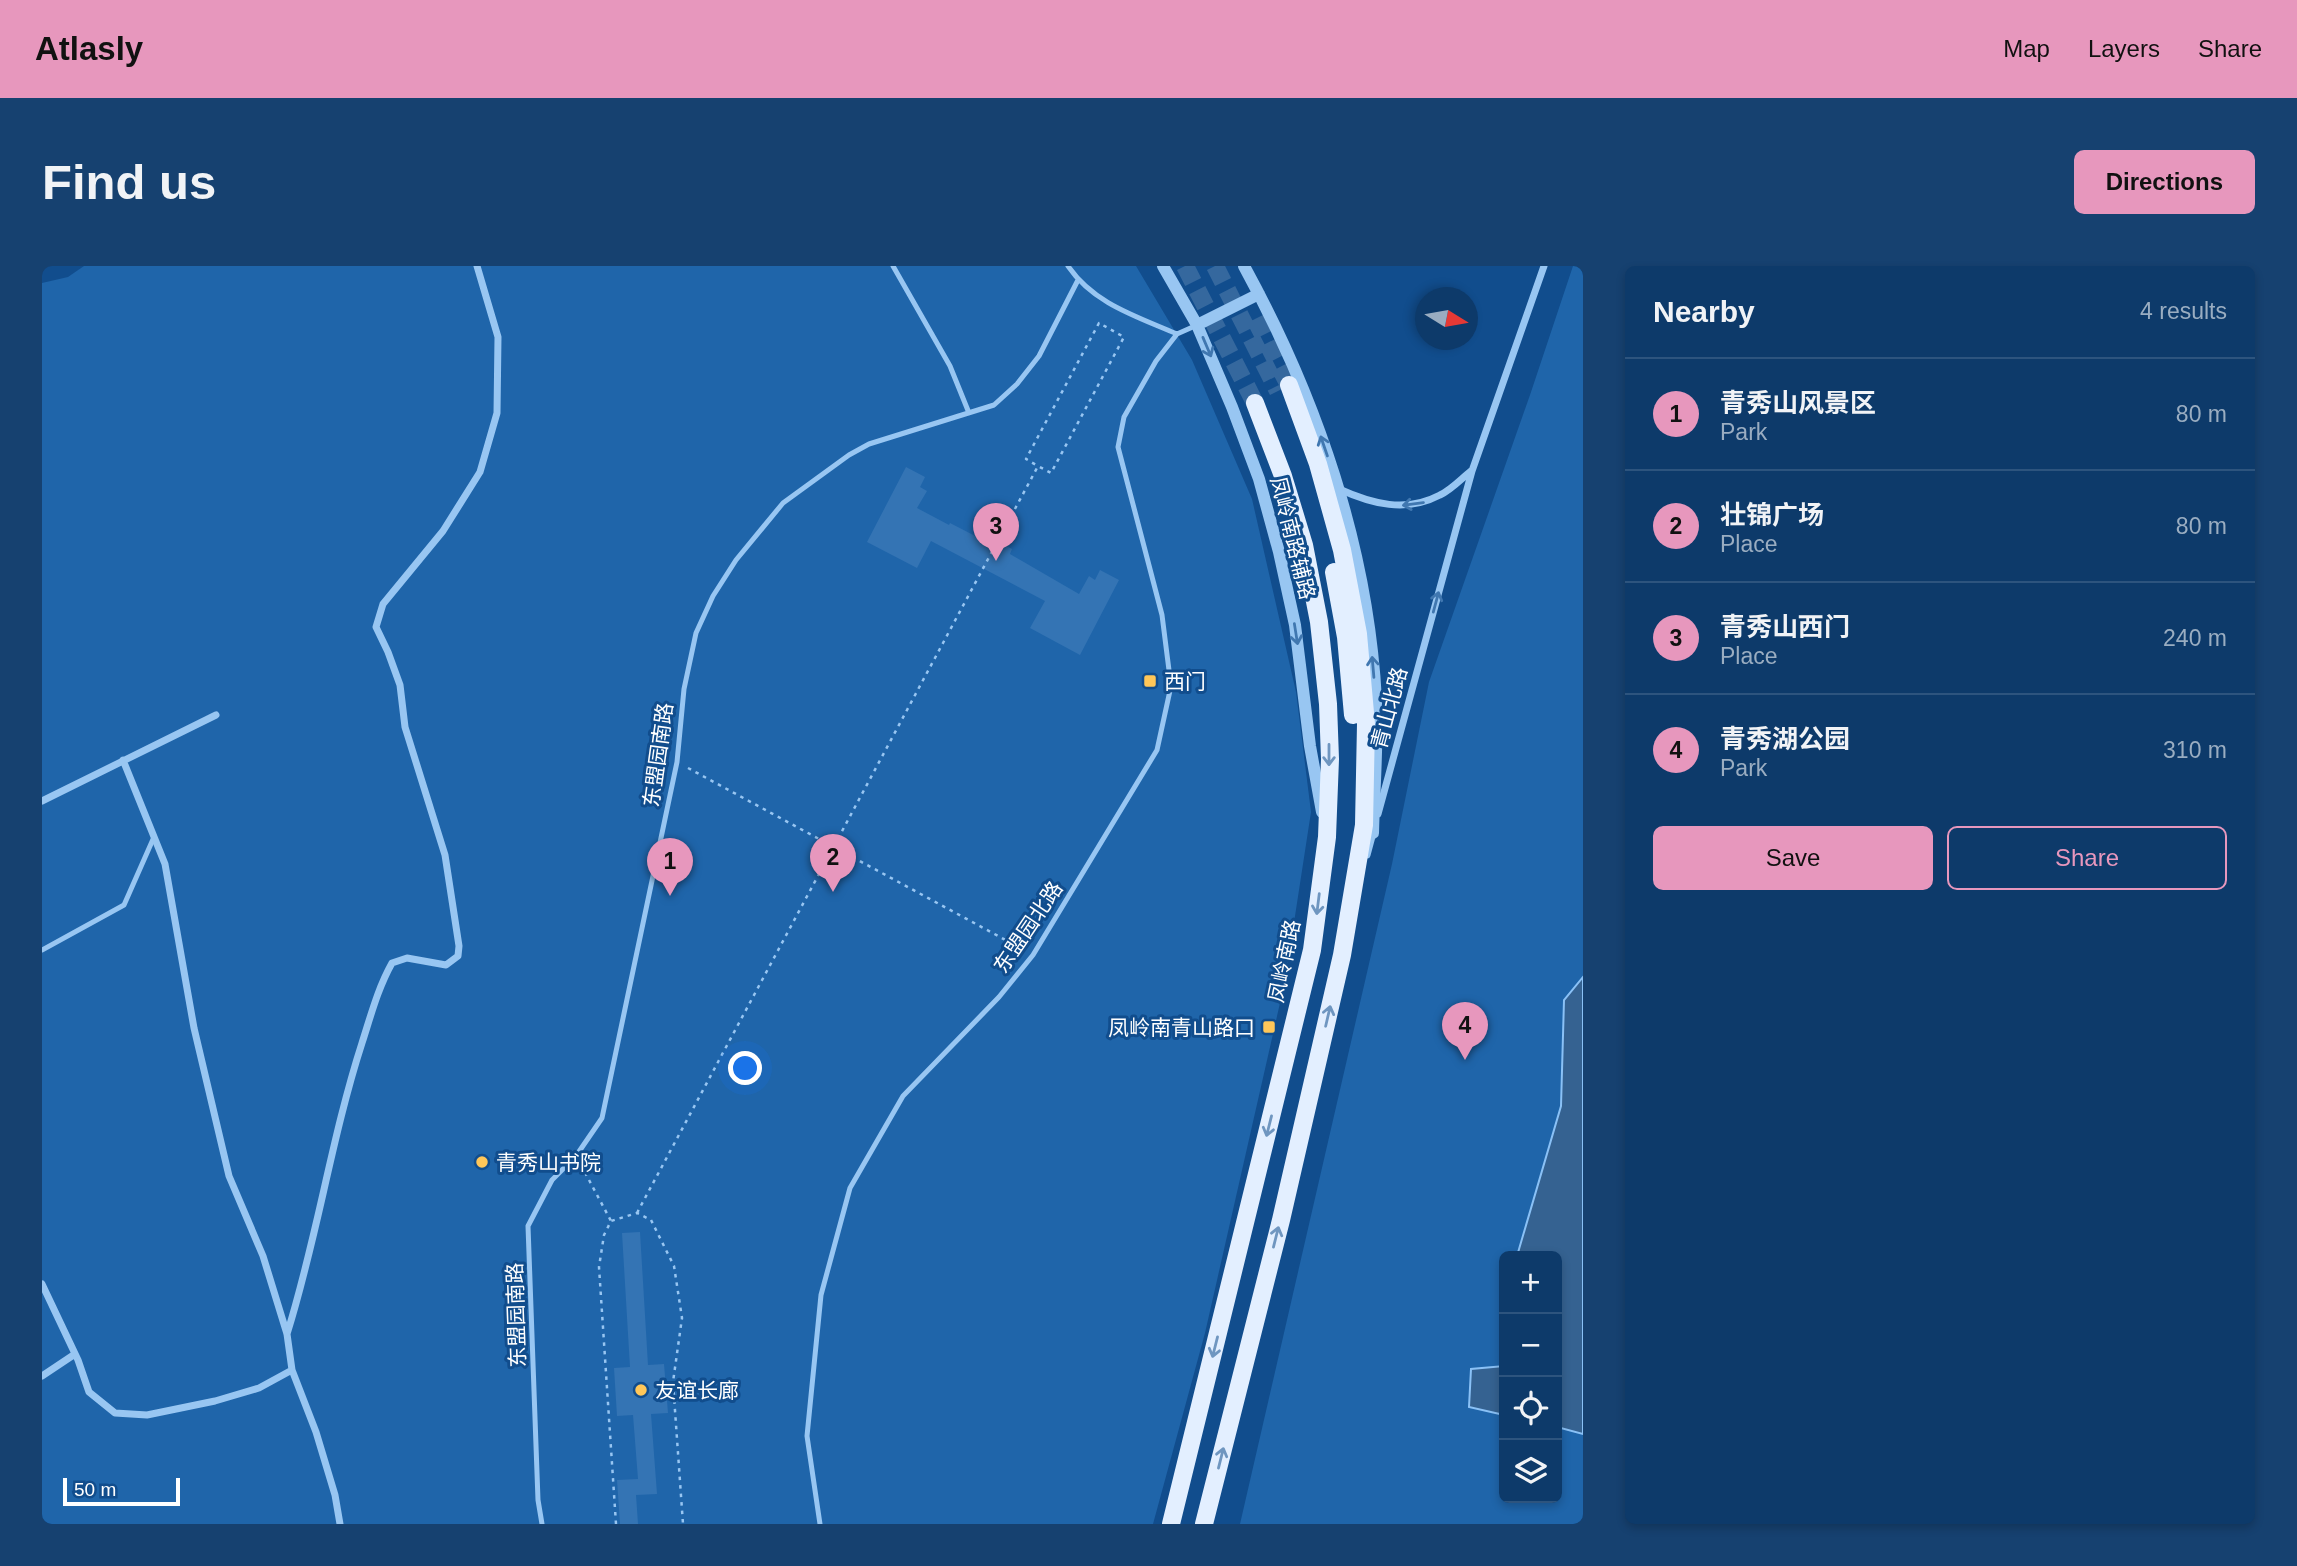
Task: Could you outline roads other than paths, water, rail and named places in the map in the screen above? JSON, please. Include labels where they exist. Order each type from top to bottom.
[{"type":"main road","points":[[1204,1524],[1342,956],[1353,822],[1354,736],[1346,637],[1331,552],[1283,388]]},
{"type":"main road","name":"凤岭南路","points":[[1171,1524],[1312,950],[1326,836],[1329,718],[1319,622],[1304,545],[1283,476],[1255,403]]},
{"type":"street","points":[[287,1334],[302,1288],[348,1085],[382,981],[392,963],[407,958],[446,965],[458,956],[459,946],[445,855],[405,727],[400,685],[376,627],[383,604],[443,531],[480,472],[497,413],[498,337],[477,266]]},
{"type":"street","name":"凤岭南路辅路","points":[[1163,266],[1197,325],[1259,479],[1295,625],[1310,746],[1326,836]]},
{"type":"street","points":[[1244,266],[1298,380],[1339,489],[1355,548],[1370,632],[1376,703],[1373,833]]},
{"type":"street","name":"青山北路","points":[[1342,956],[1472,471],[1544,266]]},
{"type":"street","points":[[1197,325],[1259,294]]},
{"type":"street","points":[[1339,489],[1362,500],[1409,506],[1443,494],[1472,471]]},
{"type":"street","points":[[42,801],[216,715]]},
{"type":"street","points":[[123,760],[165,864],[194,1028],[229,1176],[263,1256],[287,1334],[292,1370],[316,1432],[335,1494],[340,1524]]},
{"type":"street","points":[[42,1284],[75,1354],[89,1392],[114,1413],[147,1415],[215,1402],[259,1388],[292,1370]]},
{"type":"street","points":[[42,1376],[75,1354]]},
{"type":"lane","points":[[893,266],[950,366],[969,413]]},
{"type":"lane","points":[[1068,266],[1077,280],[1108,305],[1177,334],[1197,325]]},
{"type":"lane","name":"东盟园南路","points":[[542,1524],[538,1500],[528,1226],[552,1180],[576,1156],[602,1118],[677,762],[684,689],[696,633],[713,596],[736,560],[783,503],[849,455],[869,444],[994,405],[1017,384],[1039,356],[1077,280]]},
{"type":"lane","name":"东盟园北路","points":[[820,1524],[807,1436],[821,1296],[850,1188],[903,1096],[999,997],[1033,955],[1157,750],[1171,686],[1165,638],[1162,615],[1118,447],[1124,417],[1156,361],[1177,334]]},
{"type":"lane","points":[[42,950],[124,905],[154,837]]},
{"type":"tunnel","points":[[1185,266],[1255,403]]},
{"type":"tunnel","points":[[1215,266],[1278,391]]},
{"type":"tunnel","points":[[1255,319],[1289,385]]},
{"type":"place","name":"青秀山西门","points":[[996,561]]},
{"type":"place","name":"西门","points":[[1150,681]]},
{"type":"place","name":"壮锦广场","points":[[833,892]]},
{"type":"place","name":"青秀山风景区","points":[[670,896]]},
{"type":"place","name":"凤岭南青山路口","points":[[1269,1027]]},
{"type":"place","name":"青秀湖公园","points":[[1465,1060]]},
{"type":"place","name":"青秀山书院","points":[[482,1162]]},
{"type":"place","name":"友谊长廊","points":[[641,1390]]}]
